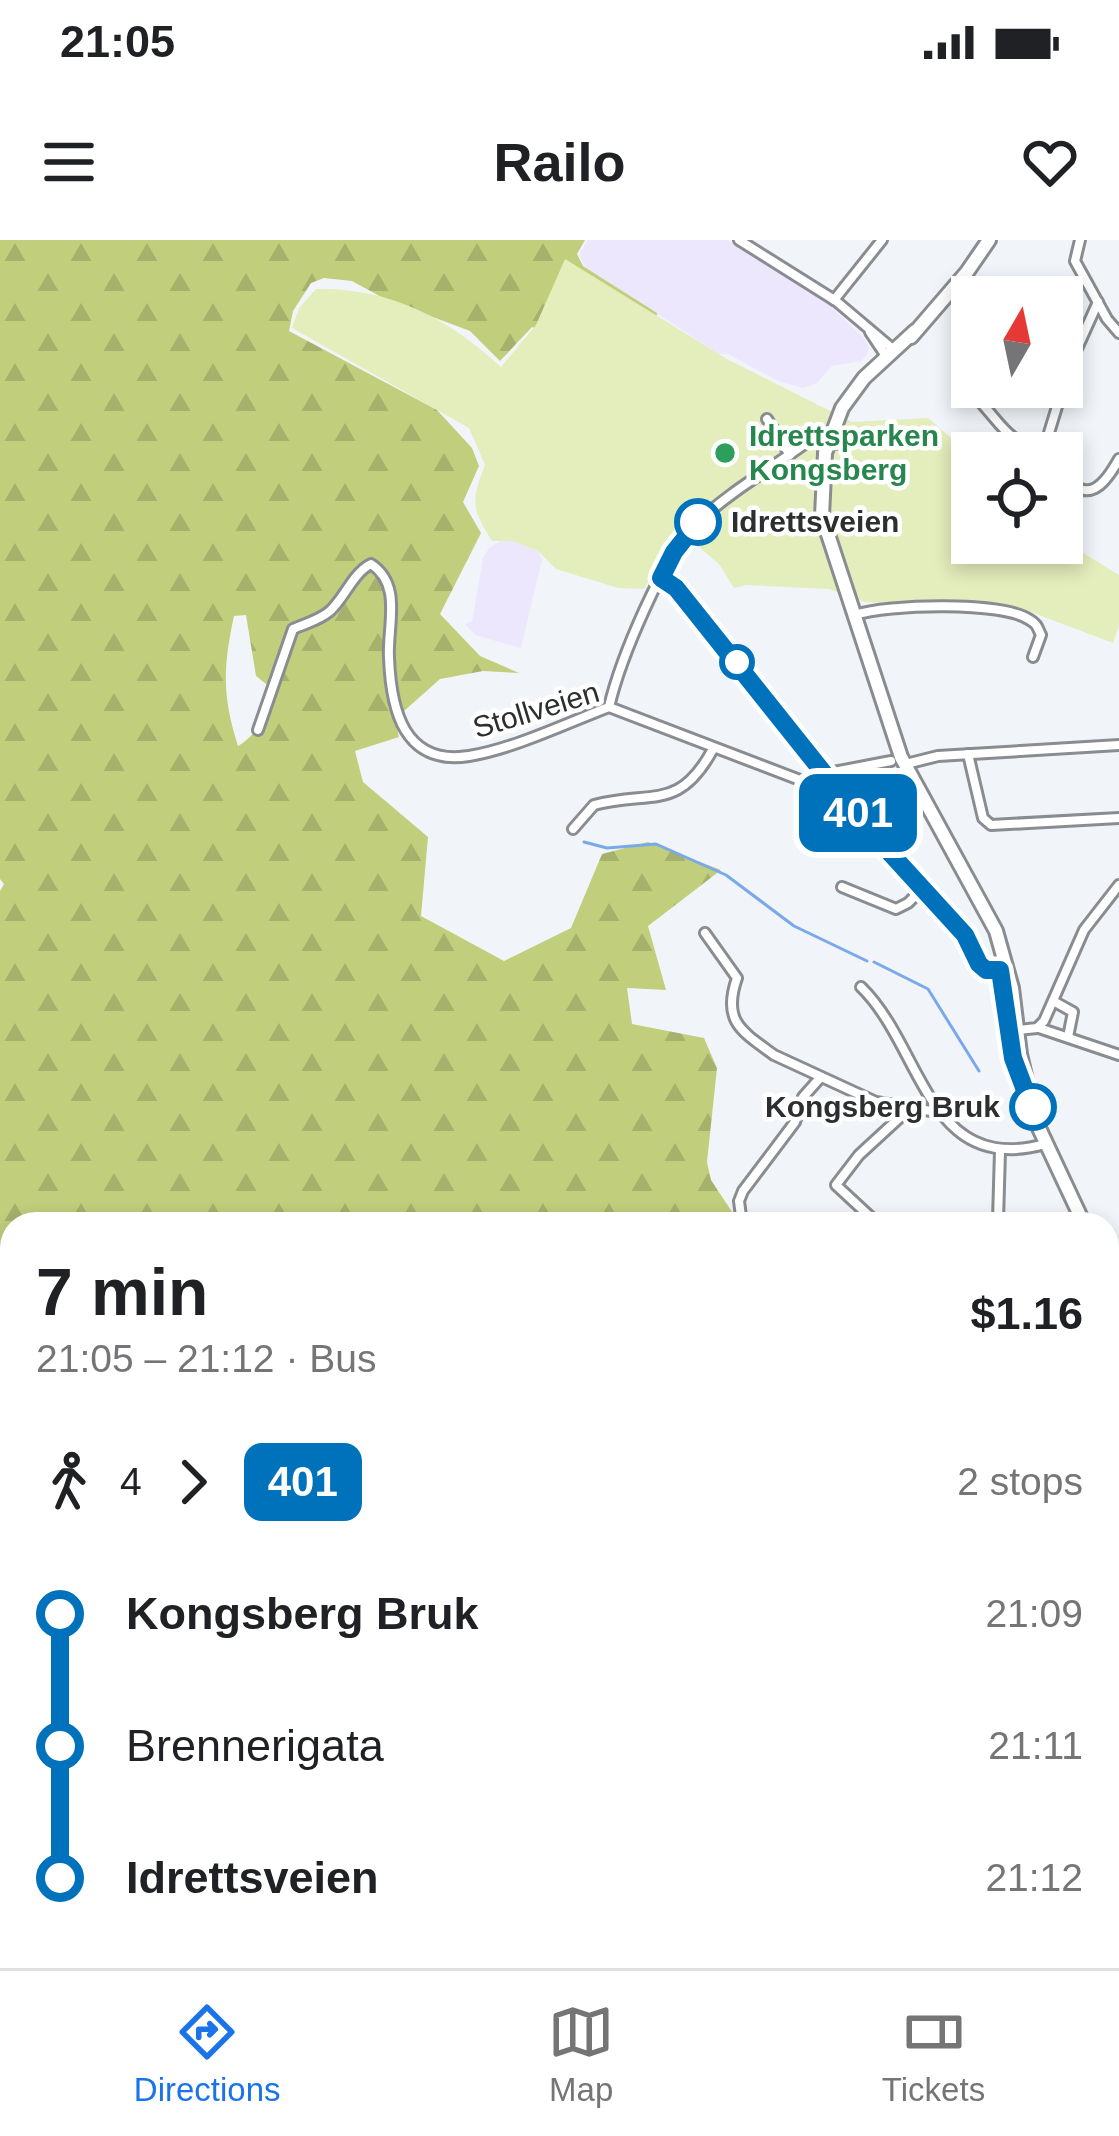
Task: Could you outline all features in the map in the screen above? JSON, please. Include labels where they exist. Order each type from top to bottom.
[{"type":"main road","points":[[989,240],[955,287],[891,353],[831,443],[828,487],[834,553],[898,763],[996,931],[1018,1076],[1078,1212]]},
{"type":"street","points":[[740,240],[835,300],[891,353]]},
{"type":"street","points":[[835,300],[882,240]]},
{"type":"street","points":[[1080,240],[1075,261],[1119,332]]},
{"type":"street","points":[[1083,331],[1098,302]]},
{"type":"street","points":[[984,408],[1009,437],[1042,447],[1053,408]]},
{"type":"street","points":[[767,419],[790,455]]},
{"type":"street","points":[[609,707],[632,639],[661,578],[674,552],[700,520],[814,438],[831,443]]},
{"type":"street","points":[[1083,490],[1102,486],[1119,459]]},
{"type":"street","name":"Stollveien","points":[[258,730],[293,629],[316,622],[361,569],[371,564],[388,585],[390,674],[404,731],[426,751],[466,757],[609,707],[813,785],[870,831]]},
{"type":"street","points":[[661,578],[676,588],[870,831],[965,935],[982,968],[1004,969]]},
{"type":"street","points":[[854,616],[888,607],[924,606],[1012,613],[1037,626],[1040,647],[1033,657]]},
{"type":"street","points":[[813,785],[823,774],[898,763],[1118,745],[1119,729]]},
{"type":"street","points":[[573,829],[594,806],[678,791],[691,782],[713,749]]},
{"type":"street","points":[[968,754],[983,818],[991,825],[1119,818]]},
{"type":"street","points":[[1037,1028],[1055,1002],[1070,955],[1084,930],[1119,885]]},
{"type":"street","points":[[842,887],[896,909],[923,888]]},
{"type":"street","points":[[706,933],[737,978],[728,1002],[730,1015],[775,1055],[876,1102],[937,1112]]},
{"type":"street","points":[[861,987],[890,1025],[937,1112],[974,1140],[1000,1151],[1046,1144]]},
{"type":"street","points":[[1055,1002],[1073,1012],[1068,1037]]},
{"type":"street","points":[[1013,1031],[1037,1028],[1119,1055]]},
{"type":"street","points":[[740,1212],[743,1191],[795,1122],[803,1097],[821,1078]]},
{"type":"street","points":[[864,1212],[836,1185],[859,1155],[910,1109]]},
{"type":"street","points":[[1000,1151],[1001,1212]]},
{"type":"shaded area","points":[[588,240],[728,240],[827,303],[864,338],[867,355],[861,361],[832,366],[817,383],[803,388],[778,381],[728,354],[719,354],[584,266],[579,254]]},
{"type":"shaded area","points":[[508,537],[539,552],[542,560],[521,648],[475,635],[465,624],[472,621],[483,558],[489,548]]},
{"type":"green space","points":[[0,240],[585,240],[577,254],[583,266],[657,313],[653,343],[556,337],[532,327],[500,361],[470,331],[385,299],[352,281],[324,278],[311,283],[293,311],[289,331],[437,410],[472,448],[479,466],[463,502],[481,533],[440,614],[480,656],[519,673],[483,671],[440,679],[395,719],[399,737],[355,751],[363,782],[428,837],[421,916],[504,961],[571,928],[602,854],[648,842],[721,870],[648,926],[666,990],[627,988],[632,1024],[704,1038],[717,1068],[707,1162],[711,1180],[732,1212],[0,1212],[0,891],[4,884],[0,879]],"holes":[[[246,615],[256,676],[270,687],[257,729],[238,746],[226,681],[234,616]]]},
{"type":"green space","name":"Idrettsparken Kongsberg","points":[[565,259],[727,359],[852,422],[928,418],[951,438],[951,564],[1083,564],[1083,553],[1119,575],[1119,625],[1113,643],[1023,609],[865,602],[829,589],[734,588],[719,564],[687,537],[669,544],[644,589],[618,588],[556,569],[538,551],[513,541],[492,541],[477,512],[476,496],[485,465],[469,428],[292,328],[299,308],[316,289],[368,293],[438,320],[501,367],[536,325]]},
{"type":"waterway","points":[[584,842],[607,848],[656,844],[726,875],[794,926],[867,961]]},
{"type":"waterway","points":[[874,962],[928,989],[979,1071]]},
{"type":"bus line","name":"401","points":[[698,522],[661,578],[676,588],[870,831],[965,935],[979,964],[986,970],[1000,970],[1013,1058],[1034,1114],[1033,1107]]},
{"type":"place","name":"Idrettsparken Kongsberg","points":[[725,453]]},
{"type":"place","name":"Idrettsveien","points":[[698,522]]},
{"type":"place","name":"Kongsberg Bruk","points":[[1033,1107]]}]
